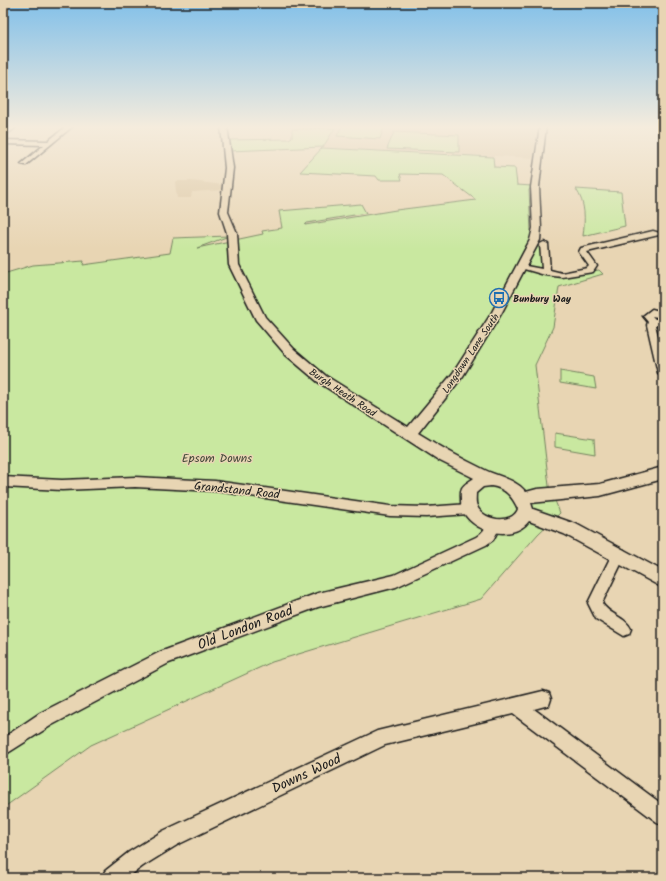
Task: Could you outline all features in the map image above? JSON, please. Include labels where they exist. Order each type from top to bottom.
[{"type":"main road","name":"Burgh Heath Road","points":[[229,167],[224,212],[232,233],[234,265],[257,313],[290,352],[317,376],[445,457],[491,480]]},
{"type":"main road","name":"Longdown Lane South","points":[[409,435],[457,376],[496,314],[535,240],[537,228],[534,187],[537,167]]},
{"type":"main road","name":"Burgh Heath Road","points":[[445,457],[461,470],[465,476],[468,491]]},
{"type":"main road","points":[[549,494],[491,480],[479,482],[468,491],[466,499],[469,509],[482,521],[494,526],[509,526],[521,519],[524,506],[529,496],[600,490],[663,473]]},
{"type":"main road","points":[[511,486],[524,506],[619,554],[663,580]]},
{"type":"street","points":[[521,267],[562,274],[590,270],[593,266],[583,252],[584,250],[658,234]]},
{"type":"street","points":[[544,244],[543,253],[547,267],[545,272]]},
{"type":"street","points":[[663,315],[652,312],[648,314],[648,318],[653,321],[663,322]]},
{"type":"street","points":[[653,321],[651,326],[663,373]]},
{"type":"street","name":"Grandstand Road","points":[[3,482],[62,485],[135,482],[208,486],[390,511],[426,512],[469,509]]},
{"type":"street","name":"Old London Road","points":[[3,748],[46,718],[165,657],[318,600],[373,588],[396,580],[480,541],[488,536],[494,526]]},
{"type":"street","points":[[619,554],[612,567],[608,580],[595,603],[601,614],[624,629]]},
{"type":"street","name":"Downs Wood","points":[[112,878],[136,858],[170,838],[383,737],[543,699]]},
{"type":"street","points":[[516,706],[663,816]]},
{"type":"shaded area","points":[[177,181],[224,185],[223,190],[192,192],[191,198],[177,198],[175,183]]},
{"type":"green space","name":"Epsom Downs","points":[[304,167],[515,168],[517,185],[532,186],[529,190],[531,232],[553,275],[563,277],[599,270],[603,274],[559,287],[553,327],[535,365],[549,486],[560,513],[538,534],[481,599],[272,662],[91,745],[3,808],[3,274],[33,265],[84,261],[83,265],[170,253],[173,238],[229,236],[197,248],[263,234],[262,231],[282,228],[279,211],[361,204],[366,213],[307,223],[305,225],[396,210],[476,200],[443,175],[400,174],[402,180],[379,180],[376,176],[300,172]]},
{"type":"green space","points":[[576,189],[621,192],[625,226],[583,236],[584,212],[582,200]]},
{"type":"green space","points":[[560,371],[594,377],[596,389],[560,383]]},
{"type":"green space","points":[[555,433],[594,439],[595,454],[555,447]]},
{"type":"place","name":"Bunbury Way","points":[[499,298]]}]
